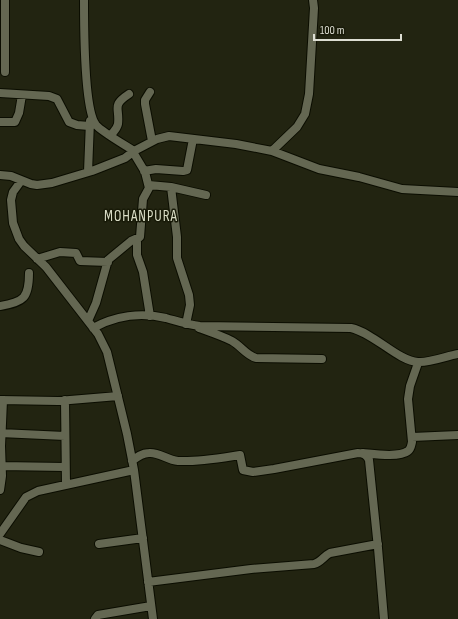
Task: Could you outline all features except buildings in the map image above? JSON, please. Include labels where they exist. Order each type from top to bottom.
[{"type":"street","points":[[5,0],[2,36],[5,72]]},
{"type":"street","points":[[84,0],[86,68],[90,112],[88,172]]},
{"type":"street","points":[[272,151],[297,127],[305,114],[309,94],[314,8],[313,0]]},
{"type":"street","points":[[150,92],[145,100],[145,104],[152,142]]},
{"type":"street","points":[[0,93],[49,96],[57,99],[70,122],[78,125],[90,126]]},
{"type":"street","points":[[0,122],[15,122],[19,113],[22,94]]},
{"type":"street","points":[[111,135],[118,125],[117,105],[129,94]]},
{"type":"street","points":[[88,321],[96,304],[110,258],[131,241],[140,237],[143,198],[148,191],[149,185],[144,170],[134,152],[96,125],[90,112]]},
{"type":"street","points":[[0,175],[11,176],[30,184],[37,185],[52,183],[88,172],[125,158],[152,142],[169,136],[236,144],[272,151],[319,169],[359,177],[396,188],[458,192]]},
{"type":"street","points":[[144,170],[187,170],[193,139]]},
{"type":"street","points":[[21,181],[13,192],[11,200],[13,223],[19,240],[46,267],[98,334],[107,352],[134,470],[150,606],[153,619]]},
{"type":"street","points":[[149,185],[172,187],[206,195]]},
{"type":"street","points":[[172,187],[177,237],[177,258],[190,305],[189,325]]},
{"type":"street","points":[[137,239],[137,255],[143,272],[150,316]]},
{"type":"street","points":[[38,259],[65,252],[76,252],[80,261],[108,262]]},
{"type":"street","points":[[0,306],[21,300],[27,294],[29,286],[29,273]]},
{"type":"street","points":[[93,328],[115,318],[128,316],[165,318],[231,340],[249,355],[256,358],[322,359]]},
{"type":"street","points":[[189,325],[351,328],[365,333],[399,354],[410,360],[418,362],[458,354]]},
{"type":"street","points":[[132,461],[147,452],[178,461],[240,455],[243,470],[253,472],[358,453],[403,454],[410,449],[412,442],[408,400],[410,386],[418,362]]},
{"type":"street","points":[[0,490],[2,476],[2,400],[65,400],[118,396]]},
{"type":"street","points":[[65,400],[66,485]]},
{"type":"street","points":[[1,433],[65,436]]},
{"type":"street","points":[[412,437],[458,435]]},
{"type":"street","points":[[363,453],[369,460],[384,619]]},
{"type":"street","points":[[1,466],[65,466]]},
{"type":"street","points":[[0,534],[26,497],[38,491],[134,470]]},
{"type":"street","points":[[99,544],[143,538]]},
{"type":"street","points":[[0,540],[20,548],[39,552]]},
{"type":"street","points":[[148,582],[251,569],[314,564],[330,553],[378,544]]},
{"type":"street","points":[[95,619],[98,615],[150,606]]},
{"type":"district","name":"MOHANPURA","points":[[141,216]]}]
